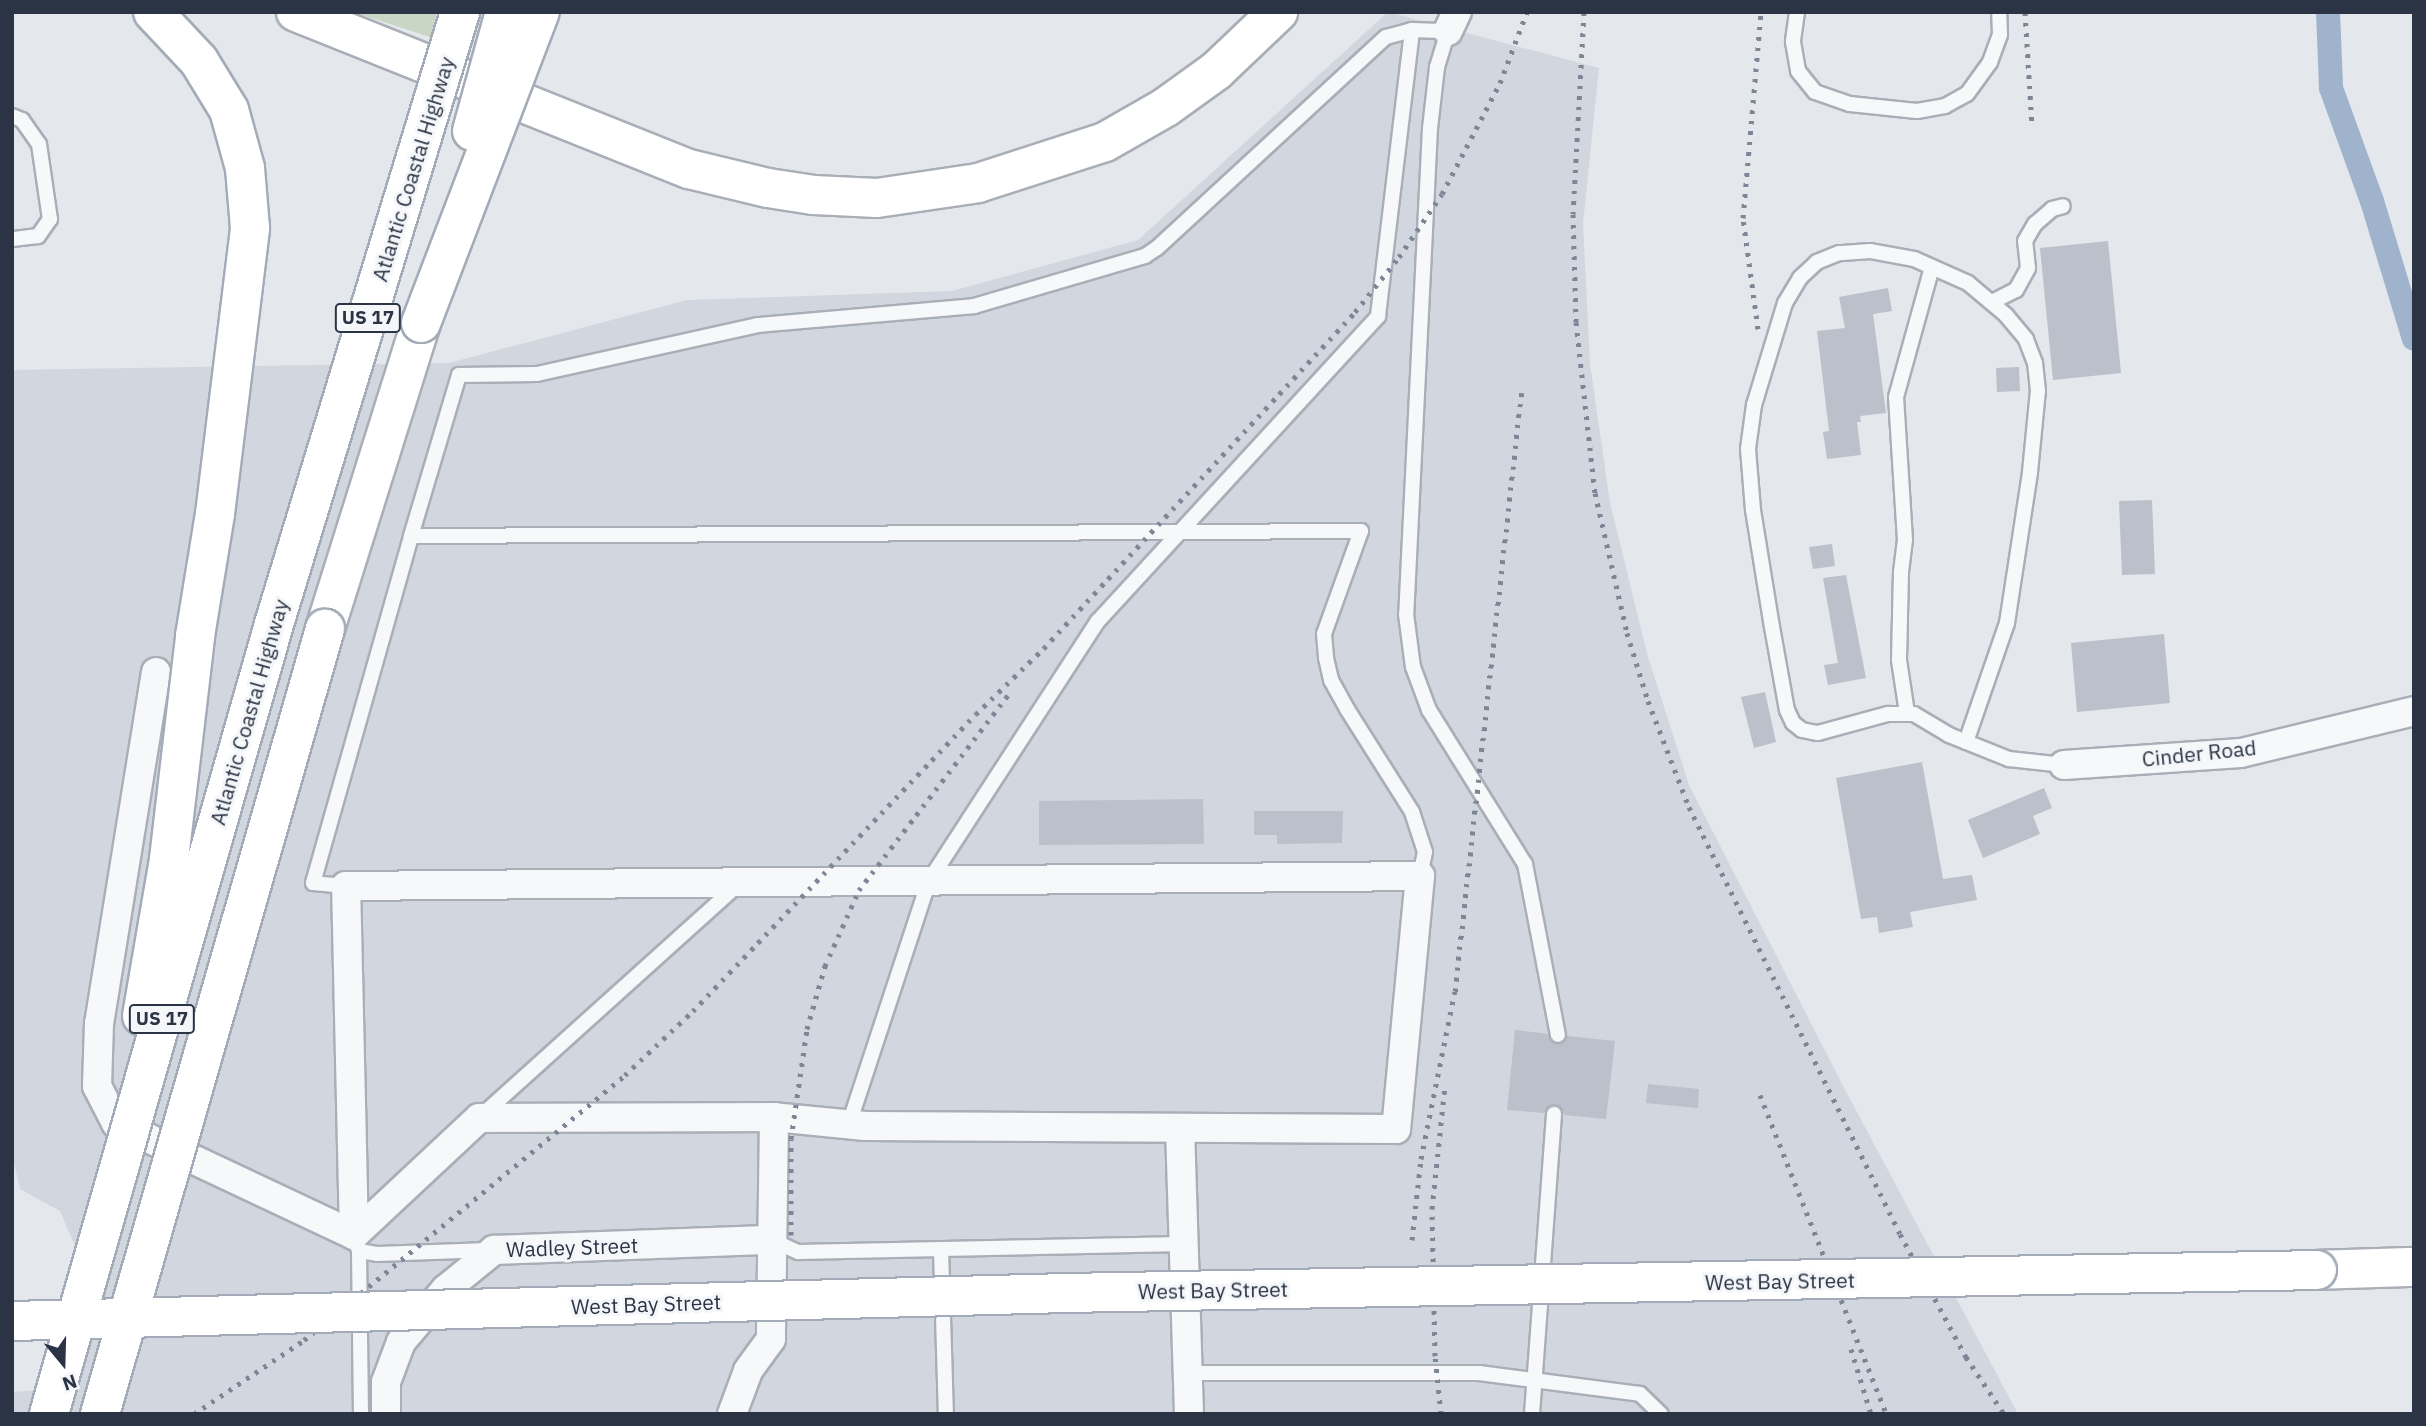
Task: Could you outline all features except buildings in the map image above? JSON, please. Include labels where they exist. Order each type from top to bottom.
[{"type":"main road","points":[[120,1166],[151,950],[169,859],[195,636],[215,514],[250,228],[245,168],[229,110],[199,61],[153,12]]},
{"type":"main road","points":[[296,12],[689,169],[768,188],[877,198],[978,183],[1105,142],[1166,107],[1216,71],[1278,12]]},
{"type":"main road","name":"Atlantic Coastal Highway","points":[[49,1414],[274,624],[460,12]]},
{"type":"main road","name":"Atlantic Coastal Highway","points":[[100,1414],[325,629],[421,323],[505,12]]},
{"type":"main road","points":[[421,323],[540,12]]},
{"type":"main road","name":"West Bay Street","points":[[12,1321],[1065,1293],[2414,1267]]},
{"type":"street","points":[[156,671],[99,1023],[97,1086],[116,1123],[357,1243]]},
{"type":"street","name":"Cinder Road","points":[[2064,765],[2241,753],[2414,711]]},
{"type":"street","points":[[1420,876],[1396,1129],[849,1124],[774,1117],[479,1118],[357,1243],[346,886],[1420,876]]},
{"type":"street","points":[[732,1414],[748,1371],[771,1339],[774,1117]]},
{"type":"street","points":[[1180,1128],[1189,1414]]},
{"type":"street","name":"Wadley Street","points":[[386,1414],[386,1382],[401,1342],[446,1289],[494,1250],[772,1240]]},
{"type":"lane","points":[[1797,12],[1793,42],[1798,71],[1815,92],[1850,104],[1917,111],[1945,106],[1967,94],[1990,62],[2000,34],[1999,12]]},
{"type":"lane","points":[[346,886],[313,883],[411,536],[460,375],[537,374],[758,325],[974,306],[1144,256],[1157,248],[1386,37],[1452,21]]},
{"type":"lane","points":[[1452,21],[1437,67],[1430,128],[1406,614],[1413,667],[1429,710],[1525,864],[1558,1035]]},
{"type":"lane","points":[[849,1124],[929,881],[1098,621],[1378,316],[1412,30]]},
{"type":"lane","points":[[12,116],[22,120],[39,144],[50,219],[38,236],[12,239]]},
{"type":"lane","points":[[1992,302],[2016,290],[2028,268],[2025,241],[2035,224],[2052,209],[2063,206]]},
{"type":"lane","points":[[1966,742],[2007,623],[2038,391],[2035,363],[2026,339],[1992,302],[1968,283],[1914,259],[1870,251],[1828,258],[1817,262],[1800,278],[1785,303],[1768,350],[1754,405],[1748,449],[1768,601],[1787,710],[1793,723],[1802,730],[1818,733],[1888,714],[1907,713],[1966,742],[2009,759],[2064,765]]},
{"type":"lane","points":[[1907,713],[1899,660],[1901,572],[1905,540],[1896,397],[1932,267]]},
{"type":"lane","points":[[411,536],[1361,531],[1324,634],[1326,658],[1331,680],[1347,709],[1412,812],[1425,852],[1420,876]]},
{"type":"lane","points":[[479,1118],[740,883]]},
{"type":"lane","points":[[1532,1414],[1554,1114]]},
{"type":"lane","points":[[772,1240],[798,1252],[1183,1244]]},
{"type":"lane","points":[[357,1243],[377,1254],[494,1250]]},
{"type":"lane","points":[[357,1243],[361,1414]]},
{"type":"lane","points":[[941,1249],[946,1414]]},
{"type":"lane","points":[[1187,1373],[1479,1373],[1640,1394],[1661,1414]]},
{"type":"shaded area","points":[[1388,12],[1599,68],[1583,223],[1590,364],[1610,503],[1648,657],[1689,785],[1842,1084],[2018,1414],[12,1414],[12,1392],[39,1390],[78,1253],[60,1211],[20,1189],[12,1154],[12,370],[449,363],[687,300],[952,291],[1138,240]]},
{"type":"green space","points":[[353,12],[437,12],[430,37]]},
{"type":"waterway","points":[[2328,12],[2331,88],[2372,201],[2414,339]]},
{"type":"railway","points":[[194,1414],[304,1340],[625,1075],[693,1011],[976,714],[1044,648],[1355,312],[1399,257],[1442,194],[1500,83],[1527,12]]},
{"type":"railway","points":[[1584,12],[1573,214],[1576,322],[1595,493],[1627,633],[1648,701],[1689,807],[1900,1234],[1966,1357],[2004,1414]]},
{"type":"railway","points":[[1758,329],[1743,218],[1761,12]]},
{"type":"railway","points":[[2025,12],[2032,127]]},
{"type":"railway","points":[[1412,1240],[1421,1159],[1455,991],[1522,388]]},
{"type":"railway","points":[[791,1235],[791,1139],[807,1029],[825,966],[859,890],[1012,690]]},
{"type":"railway","points":[[1441,1414],[1435,1356],[1432,1209],[1445,1086]]},
{"type":"railway","points":[[1760,1095],[1886,1414]]},
{"type":"railway","points":[[1851,1349],[1871,1414]]}]
